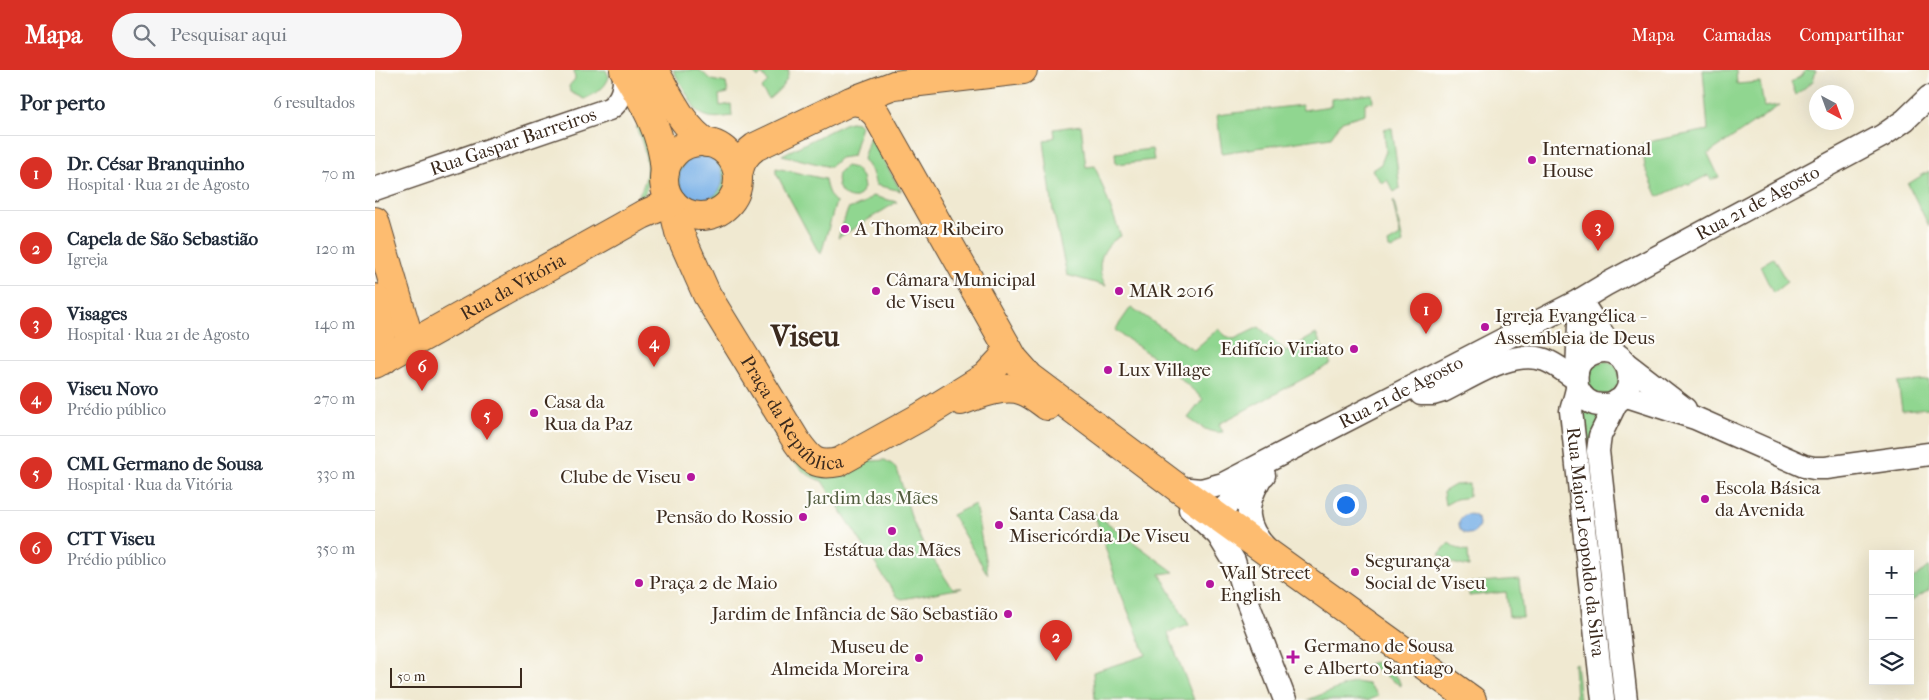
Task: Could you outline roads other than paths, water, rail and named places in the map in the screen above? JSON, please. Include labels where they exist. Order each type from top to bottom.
[{"type":"main road","name":"Praça da República","points":[[624,70],[649,112],[658,132],[663,151],[664,183],[667,194],[672,202],[679,232],[707,295],[797,442],[810,459],[817,463],[839,462],[922,416],[985,377],[1001,360],[1008,349]]},
{"type":"main road","points":[[654,70],[687,123],[695,133],[731,157],[736,166],[738,176]]},
{"type":"main road","points":[[665,172],[668,162],[675,152],[685,146],[696,142],[744,151],[876,89],[1023,70]]},
{"type":"main road","points":[[876,89],[1008,349],[1018,364],[1030,376],[1183,497]]},
{"type":"main road","points":[[672,202],[689,215],[710,215],[723,208],[734,196],[740,164],[743,158],[755,147]]},
{"type":"main road","name":"Rua da Vitória","points":[[379,362],[642,215],[672,202]]},
{"type":"main road","points":[[642,215],[652,213],[665,216],[675,225],[685,246]]},
{"type":"main road","points":[[375,221],[411,344]]},
{"type":"main road","points":[[375,298],[379,362]]},
{"type":"main road","points":[[922,416],[989,392],[1011,390],[1025,392],[1216,518],[1238,544],[1274,556],[1473,700]]},
{"type":"street","name":"Rua Gaspar Barreiros","points":[[375,189],[609,109],[616,104],[624,88],[624,70]]},
{"type":"street","name":"Rua 21 de Agosto","points":[[1183,497],[1223,484],[1585,307],[1605,285],[1882,136],[1905,120],[1929,97]]},
{"type":"street","name":"Rua 21 de Agosto","points":[[1434,368],[1550,308],[1585,307]]},
{"type":"street","name":"Rua 21 de Agosto","points":[[1216,518],[1247,486],[1261,476],[1394,406],[1544,334],[1566,316],[1585,307]]},
{"type":"street","name":"Rua Major Leopoldo da Silva","points":[[1585,307],[1629,370],[1630,378],[1628,387],[1600,436],[1598,451],[1627,700]]},
{"type":"street","name":"Rua Major Leopoldo da Silva","points":[[1585,307],[1571,411],[1603,700]]},
{"type":"street","name":"Rua Major Leopoldo da Silva","points":[[1620,358],[1602,351],[1589,355],[1583,360],[1576,379],[1581,394],[1593,404],[1610,405],[1621,398]]},
{"type":"street","name":"Rua 21 de Agosto","points":[[1421,394],[1433,394],[1443,391],[1513,358],[1528,356],[1547,361],[1576,379]]},
{"type":"street","points":[[1620,358],[1695,418]]},
{"type":"street","points":[[1621,398],[1695,418],[1767,451],[1804,466],[1814,468],[1929,454]]},
{"type":"street","points":[[1261,476],[1248,507],[1248,518],[1257,540],[1274,556]]},
{"type":"street","points":[[1216,518],[1213,502],[1223,484]]},
{"type":"street","points":[[1183,497],[1217,535],[1238,544],[1237,568],[1243,590],[1285,700]]},
{"type":"street","points":[[1243,590],[1243,571],[1248,564],[1261,556],[1274,556]]},
{"type":"water","points":[[701,156],[713,160],[719,166],[723,178],[719,190],[713,196],[701,200],[689,196],[683,190],[679,178],[683,166],[689,160]]},
{"type":"water","points":[[1469,514],[1476,517],[1479,524],[1476,531],[1469,534],[1462,531],[1459,524],[1462,517]]},
{"type":"place","name":"International House","points":[[1532,160]]},
{"type":"place","name":"A Thomaz Ribeiro","points":[[845,229]]},
{"type":"place","name":"Visages","points":[[1598,251]]},
{"type":"place","name":"Câmara Municipal de Viseu","points":[[876,291]]},
{"type":"place","name":"MAR 2016","points":[[1119,291]]},
{"type":"place","name":"Igreja Evangélica - Assembleia de Deus","points":[[1485,327]]},
{"type":"place","name":"Dr. César Branquinho","points":[[1426,334]]},
{"type":"place","name":"Edifício Viriato","points":[[1354,349]]},
{"type":"place","name":"Viseu Novo","points":[[654,367]]},
{"type":"place","name":"Lux Village","points":[[1108,370]]},
{"type":"place","name":"CTT Viseu","points":[[422,391]]},
{"type":"place","name":"Casa da Rua da Paz","points":[[534,413]]},
{"type":"place","name":"CML Germano de Sousa","points":[[487,440]]},
{"type":"place","name":"Clube de Viseu","points":[[691,477]]},
{"type":"place","name":"Escola Básica da Avenida","points":[[1705,499]]},
{"type":"place","name":"Pensão do Rossio","points":[[803,517]]},
{"type":"place","name":"Santa Casa da Misericórdia De Viseu","points":[[999,525]]},
{"type":"place","name":"Estátua das Mães","points":[[892,531]]},
{"type":"place","name":"Segurança Social de Viseu","points":[[1355,572]]},
{"type":"place","name":"Praça 2 de Maio","points":[[639,583]]},
{"type":"place","name":"Wall Street English","points":[[1210,584]]},
{"type":"place","name":"Jardim de Infância de São Sebastião","points":[[1008,614]]},
{"type":"place","name":"Germano de Sousa e Alberto Santiago","points":[[1293,657]]},
{"type":"place","name":"Museu de Almeida Moreira","points":[[919,658]]},
{"type":"place","name":"Capela de São Sebastião","points":[[1056,661]]},
{"type":"district","name":"Viseu","points":[[805,337]]},
{"type":"park label","name":"Jardim das Mães","points":[[872,498]]}]
